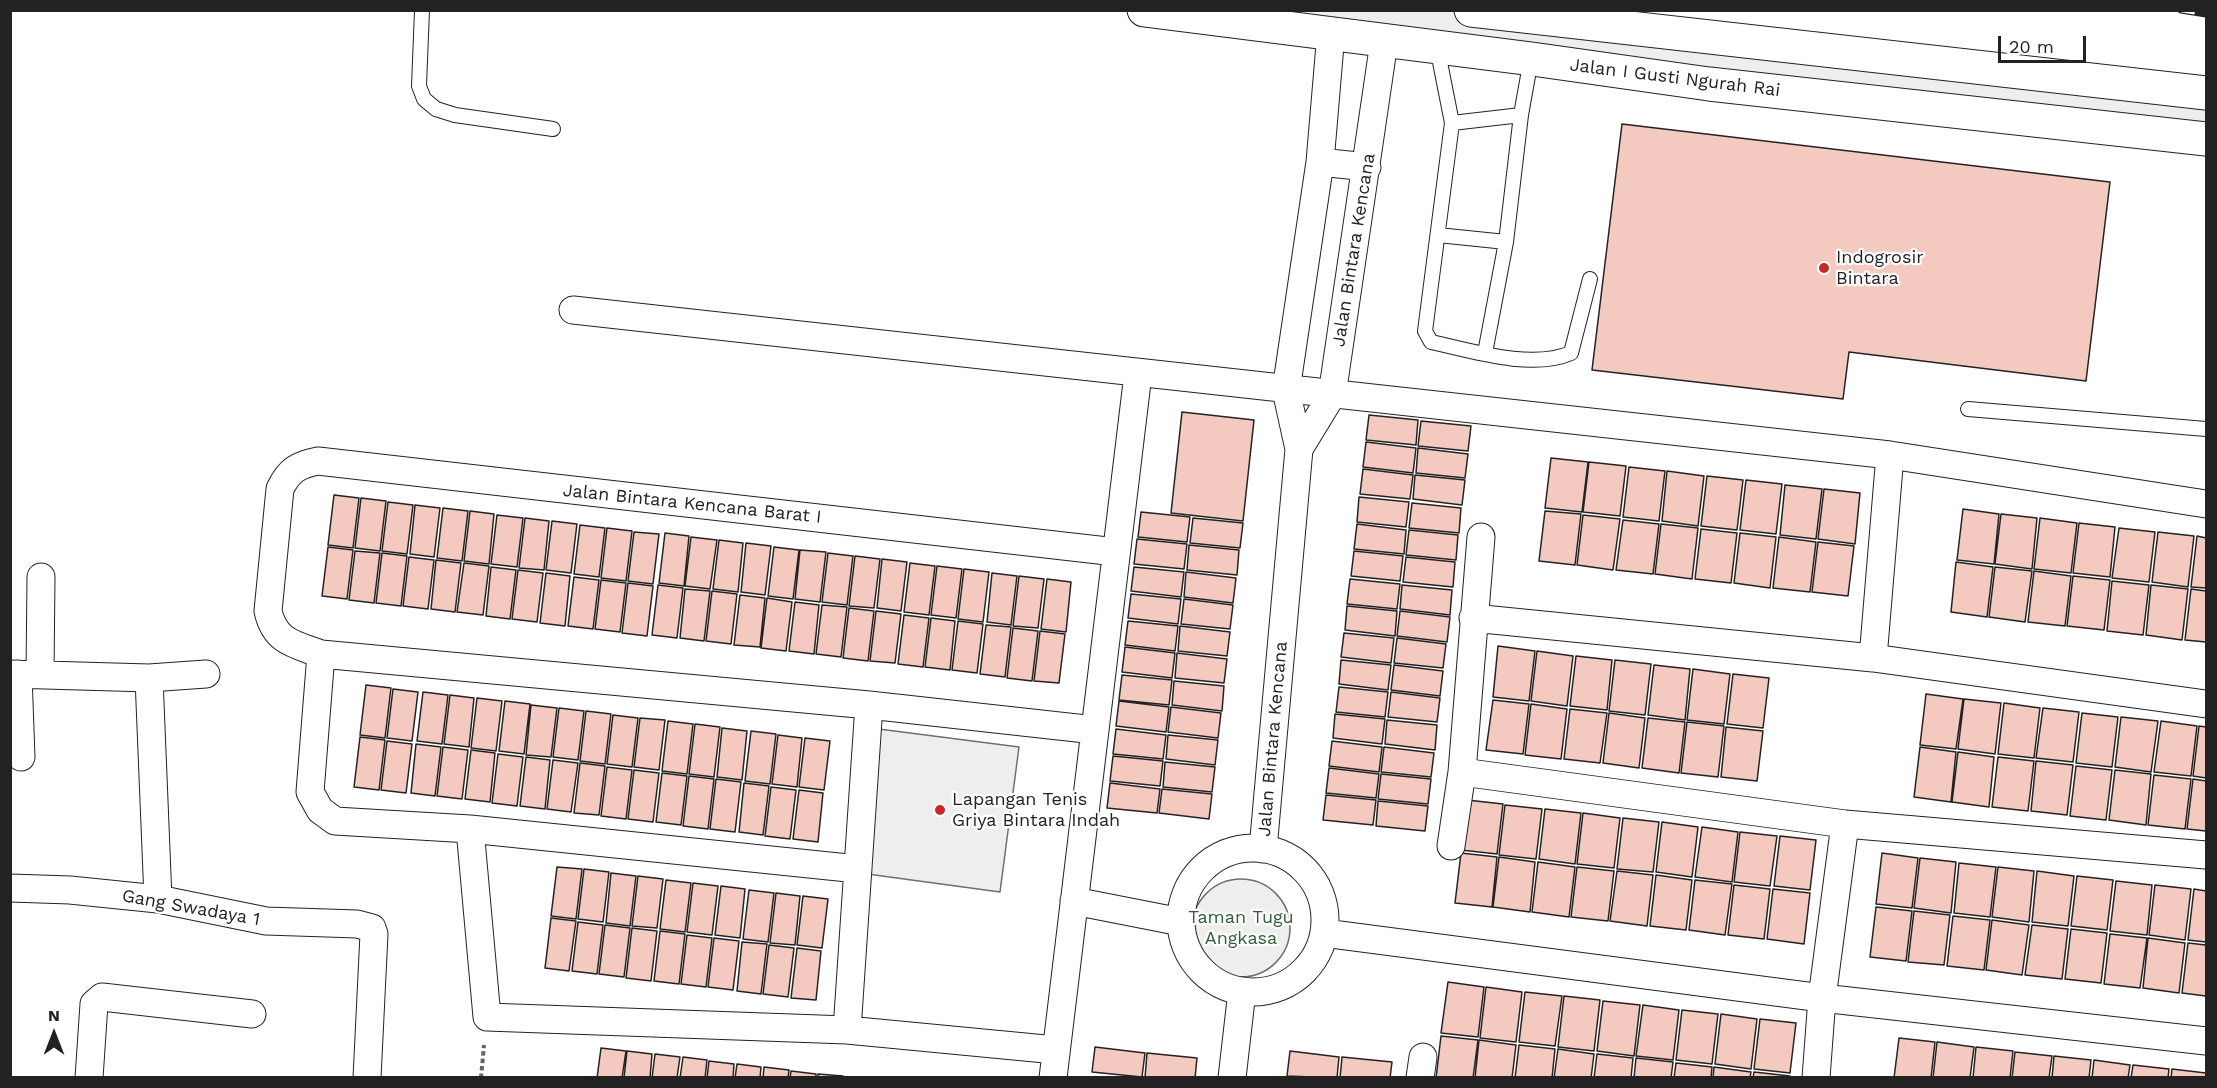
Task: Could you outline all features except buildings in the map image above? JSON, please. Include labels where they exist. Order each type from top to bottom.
[{"type":"main road","name":"Jalan I Gusti Ngurah Rai","points":[[1144,10],[1532,59],[1709,84],[2206,139]]},
{"type":"main road","points":[[1471,10],[1715,40],[2206,93]]},
{"type":"main road","points":[[1709,84],[1715,40]]},
{"type":"street","name":"Jalan Bintara Kencana","points":[[1263,849],[1299,449],[1286,390],[1320,162],[1331,33]]},
{"type":"street","name":"Jalan Bintara Kencana","points":[[1299,449],[1332,395],[1384,42]]},
{"type":"street","points":[[1320,162],[1367,167]]},
{"type":"street","points":[[573,310],[1890,455],[2206,504]]},
{"type":"street","points":[[1053,1077],[1138,374]]},
{"type":"street","points":[[1873,658],[1890,455]]},
{"type":"street","name":"Jalan Bintara Kencana Barat I","points":[[321,654],[281,638],[271,626],[268,611],[280,489],[288,473],[301,464],[318,461],[1116,552]]},
{"type":"street","points":[[1451,846],[1462,772],[1481,537]]},
{"type":"street","points":[[21,757],[23,674],[41,577]]},
{"type":"street","points":[[1473,618],[1873,658],[2206,704]]},
{"type":"street","points":[[858,869],[470,829],[353,824],[335,821],[320,810],[310,792],[321,654],[869,705],[1095,730]]},
{"type":"street","points":[[23,674],[149,678],[206,674]]},
{"type":"street","points":[[149,678],[158,899]]},
{"type":"street","points":[[847,1030],[869,705]]},
{"type":"street","points":[[1462,772],[1845,824],[2206,855]]},
{"type":"street","points":[[1816,1077],[1822,998],[1845,824]]},
{"type":"street","points":[[470,829],[487,1017],[847,1030],[1056,1050]]},
{"type":"street","points":[[1263,849],[1285,856],[1304,869],[1318,888],[1325,910],[1324,933],[1317,954],[1311,963],[1304,972],[1285,985],[1264,991],[1242,991],[1218,983],[1199,967],[1185,946],[1181,922],[1185,897],[1196,875],[1215,859],[1238,850],[1263,849]]},
{"type":"street","name":"Gang Swadaya 1","points":[[10,888],[70,890],[158,899],[266,921],[357,924],[372,928],[374,934],[367,1077]]},
{"type":"street","points":[[1074,901],[1181,922]]},
{"type":"street","points":[[1324,933],[1822,998],[2206,1041]]},
{"type":"street","points":[[1232,1077],[1242,991]]},
{"type":"street","points":[[89,1077],[94,1004],[102,997],[252,1014]]},
{"type":"lane","points":[[422,10],[419,86],[424,99],[436,109],[455,115],[553,129]]},
{"type":"lane","points":[[1437,47],[1452,123],[1425,331],[1431,342],[1539,361],[1556,360],[1571,353],[1590,279]]},
{"type":"lane","points":[[1485,353],[1506,242],[1521,115],[1532,59]]},
{"type":"lane","points":[[1452,123],[1521,115]]},
{"type":"lane","points":[[1438,235],[1506,242]]},
{"type":"lane","points":[[1968,409],[2206,429]]},
{"type":"green space","points":[[1144,11],[1471,11],[2206,93],[2206,139]]},
{"type":"green space","name":"Lapangan Tenis Griya Bintara Indah","points":[[879,729],[1019,747],[1000,892],[860,873]]},
{"type":"green space","name":"Taman Tugu Angkasa","points":[[1241,879],[1260,882],[1276,893],[1287,909],[1290,928],[1287,947],[1276,963],[1260,974],[1241,977],[1222,974],[1206,963],[1195,947],[1192,928],[1195,909],[1206,893],[1222,882]]},
{"type":"railway","points":[[2181,10],[2206,14]]},
{"type":"place","name":"Indogrosir Bintara","points":[[1824,268]]},
{"type":"place","name":"Lapangan Tenis Griya Bintara Indah","points":[[940,810]]}]
